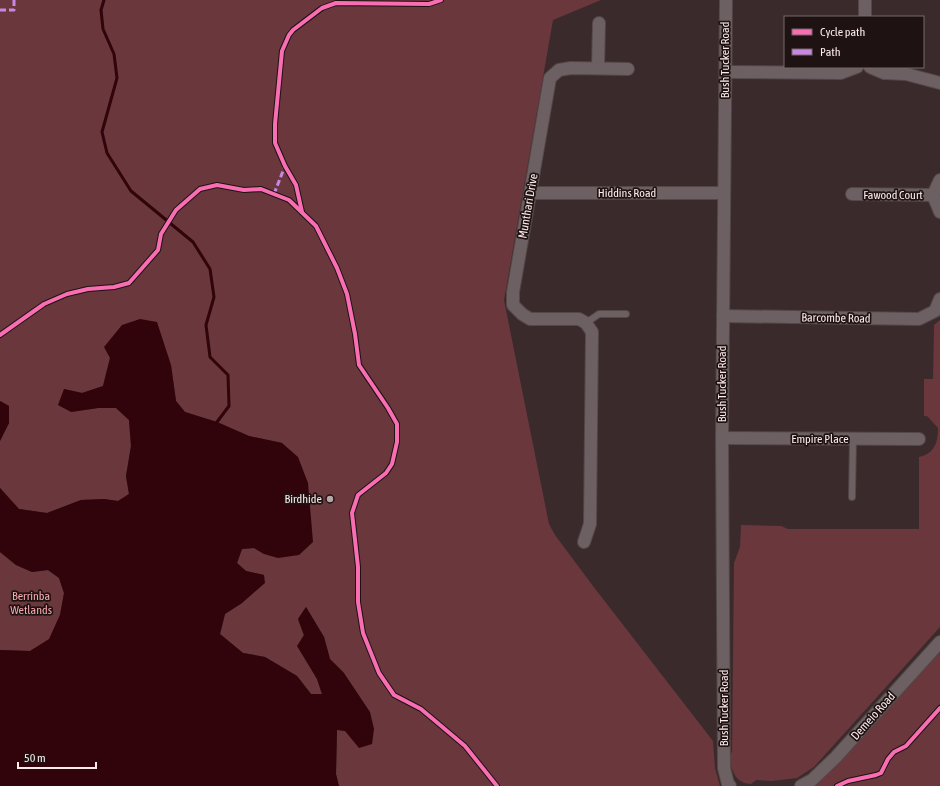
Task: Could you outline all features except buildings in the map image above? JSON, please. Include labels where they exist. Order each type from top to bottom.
[{"type":"street","name":"Bush Tucker Road","points":[[726,0],[722,438],[724,768],[728,784],[730,786]]},
{"type":"street","points":[[864,16],[865,0]]},
{"type":"street","points":[[598,68],[599,23]]},
{"type":"street","name":"Munthari Drive","points":[[586,323],[579,318],[530,319],[522,314],[513,305],[513,292],[550,78],[559,70],[571,68],[628,69]]},
{"type":"street","points":[[726,72],[841,73],[854,68]]},
{"type":"street","points":[[872,68],[884,73],[906,74],[940,83]]},
{"type":"street","points":[[940,180],[933,195],[940,212]]},
{"type":"street","name":"Hiddins Road","points":[[530,193],[724,193]]},
{"type":"street","name":"Fawood Court","points":[[852,194],[933,195]]},
{"type":"street","name":"Barcombe Road","points":[[723,316],[919,319],[935,311],[940,299]]},
{"type":"street","points":[[584,542],[590,524],[592,332],[586,323]]},
{"type":"street","name":"Empire Place","points":[[722,438],[919,439]]},
{"type":"street","name":"Demeio Road","points":[[801,786],[812,780],[836,757],[940,642]]},
{"type":"lane","points":[[586,323],[599,314],[626,314]]},
{"type":"lane","points":[[852,497],[853,439]]},
{"type":"green space","points":[[0,0],[601,0],[553,20],[504,300],[549,524],[555,535],[593,586],[713,741],[715,768],[720,786],[339,786],[336,774],[337,729],[345,731],[344,673],[330,659],[324,637],[306,607],[298,619],[304,636],[298,646],[317,679],[322,694],[311,694],[297,676],[265,657],[243,653],[220,634],[225,614],[242,603],[264,575],[246,571],[237,563],[242,549],[254,548],[264,554],[282,443],[249,436],[217,422],[185,412],[176,401],[171,365],[110,358],[103,386],[82,393],[64,389],[71,412],[98,408],[116,408],[129,420],[131,446],[126,476],[129,494],[118,501],[104,499],[81,500],[47,513],[19,509],[0,488],[0,441],[9,423],[9,406],[0,401]]},
{"type":"green space","points":[[940,320],[940,627],[814,767],[797,778],[772,781],[756,780],[751,784],[742,782],[734,773],[729,760],[732,751],[734,563],[740,547],[741,525],[781,526],[788,529],[919,529],[919,457],[924,456],[934,447],[938,428],[927,416],[924,416],[924,379],[933,379],[934,325]]},
{"type":"green space","name":"Berrinba Wetlands","points":[[0,552],[16,565],[32,572],[48,570],[59,578],[64,593],[60,615],[49,640],[30,651],[0,650]]},
{"type":"green space","points":[[940,648],[940,786],[813,786]]},
{"type":"shaded area","points":[[140,319],[157,322],[171,365],[176,401],[185,412],[217,422],[249,436],[282,443],[298,457],[308,483],[313,542],[299,555],[278,558],[264,554],[254,548],[242,549],[237,563],[246,571],[264,575],[265,583],[242,603],[225,614],[220,634],[243,653],[265,657],[297,676],[311,694],[322,694],[317,679],[297,646],[304,635],[298,619],[306,607],[324,637],[330,659],[344,673],[370,712],[374,729],[372,744],[359,748],[345,731],[337,730],[336,774],[339,786],[0,786],[0,650],[30,651],[49,639],[60,615],[64,593],[59,578],[48,570],[32,572],[16,565],[0,552],[0,488],[19,509],[47,513],[81,500],[104,499],[118,501],[129,494],[126,476],[131,446],[129,420],[116,408],[98,408],[71,412],[58,405],[64,389],[82,393],[103,386],[110,358],[104,347],[122,325]]},
{"type":"shaded area","points":[[0,401],[9,406],[9,423],[0,441]]},
{"type":"waterway","points":[[104,0],[101,10],[103,29],[114,54],[117,78],[102,132],[107,153],[131,191],[193,242],[210,269],[214,297],[206,325],[210,357],[228,375],[229,406],[217,422]]},
{"type":"marked path","points":[[0,10],[14,10],[14,0]]},
{"type":"marked path","points":[[274,194],[285,166]]},
{"type":"cycle path","points":[[302,212],[296,185],[285,166],[275,143],[275,124],[282,51],[289,35],[293,30],[322,8],[336,3],[429,4],[441,0]]},
{"type":"cycle path","points":[[0,335],[44,304],[67,294],[88,289],[114,287],[129,283],[158,250],[161,234],[176,210],[200,189],[217,185],[244,190],[261,189],[289,200],[316,226],[337,268],[347,294],[355,334],[359,365],[397,424],[397,442],[392,464],[386,473],[358,495],[352,513],[358,567],[358,602],[363,633],[379,673],[394,695],[421,709],[465,746],[497,786]]},
{"type":"cycle path","points":[[837,786],[848,781],[881,773],[888,759],[894,752],[906,746],[940,708]]},
{"type":"place","name":"Birdhide","points":[[330,499]]}]
